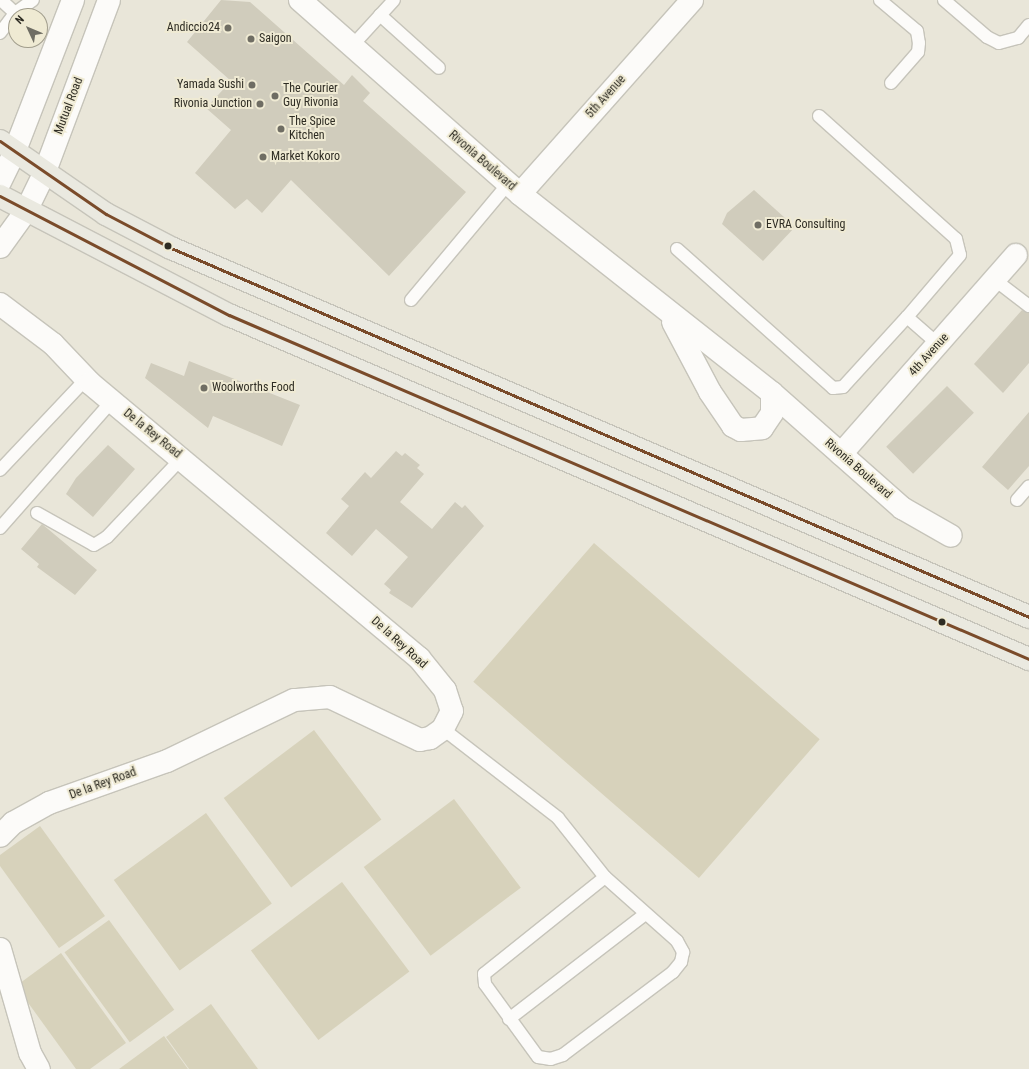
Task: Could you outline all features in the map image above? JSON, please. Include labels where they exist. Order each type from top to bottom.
[{"type":"main road","points":[[7,147],[44,174],[106,214],[171,248],[1029,617]]},
{"type":"main road","points":[[0,196],[26,211],[229,315],[1029,659]]},
{"type":"street","points":[[0,182],[7,147],[73,0]]},
{"type":"street","name":"Mutual Road","points":[[0,247],[26,211],[44,174],[109,0]]},
{"type":"street","name":"Rivonia Boulevard","points":[[300,0],[514,189],[669,315],[772,393],[902,508],[951,536]]},
{"type":"street","name":"5th Avenue","points":[[514,189],[692,0]]},
{"type":"street","name":"4th Avenue","points":[[841,454],[1016,255]]},
{"type":"street","name":"De la Rey Road","points":[[0,304],[52,344],[86,379],[419,658],[450,698],[452,711],[443,729],[430,738],[420,740],[330,697],[304,698],[167,760],[49,803],[13,823],[0,836]]},
{"type":"street","name":"Rivonia Boulevard","points":[[669,315],[710,392],[733,426],[741,430],[762,428],[772,413],[772,393]]},
{"type":"street","points":[[0,949],[26,1038],[39,1069]]},
{"type":"lane","points":[[1,0],[10,8]]},
{"type":"lane","points":[[22,8],[33,0]]},
{"type":"lane","points":[[352,46],[394,0]]},
{"type":"lane","points":[[880,0],[917,31],[919,42],[918,52],[891,83]]},
{"type":"lane","points":[[944,0],[987,37],[1000,43],[1018,38],[1029,25]]},
{"type":"lane","points":[[380,16],[439,68]]},
{"type":"lane","points":[[0,33],[8,22]]},
{"type":"lane","points":[[677,250],[833,388],[843,387],[907,317],[960,255],[960,248],[956,239],[819,116]]},
{"type":"lane","points":[[411,300],[514,189]]},
{"type":"lane","points":[[995,280],[1029,306]]},
{"type":"lane","points":[[907,317],[938,344]]},
{"type":"lane","points":[[0,470],[86,379]]},
{"type":"lane","points":[[0,528],[112,401]]},
{"type":"lane","points":[[37,513],[94,545],[107,537],[182,458]]},
{"type":"lane","points":[[1017,500],[1029,486]]},
{"type":"lane","points":[[443,729],[558,818],[605,877],[644,915],[677,941],[682,952],[680,962],[667,976],[563,1055],[551,1059],[538,1057],[485,984],[484,974],[488,968],[605,877]]},
{"type":"lane","points":[[509,1019],[644,915]]},
{"type":"shaded area","points":[[594,543],[820,739],[699,878],[473,682]]},
{"type":"shaded area","points":[[314,730],[381,819],[291,887],[224,798]]},
{"type":"shaded area","points":[[454,799],[521,888],[431,956],[364,867]]},
{"type":"shaded area","points":[[206,813],[272,904],[180,971],[114,880]]},
{"type":"shaded area","points":[[40,826],[105,916],[59,948],[0,866],[0,855]]},
{"type":"shaded area","points":[[342,882],[409,971],[318,1040],[251,951]]},
{"type":"shaded area","points":[[109,920],[174,1010],[130,1042],[65,952]]},
{"type":"shaded area","points":[[61,953],[126,1043],[90,1069],[76,1069],[16,986]]},
{"type":"shaded area","points":[[211,1004],[258,1069],[189,1069],[166,1037]]},
{"type":"shaded area","points":[[164,1036],[188,1069],[119,1069]]},
{"type":"building","points":[[221,0],[250,2],[344,85],[352,75],[370,93],[363,101],[466,192],[389,276],[291,180],[262,213],[247,199],[235,209],[195,173],[231,130],[206,108],[231,81],[187,42]]},
{"type":"building","name":"EVRA Consulting","points":[[754,190],[795,227],[763,261],[722,224],[727,213]]},
{"type":"building","points":[[1022,310],[1029,313],[1029,363],[1003,393],[974,364]]},
{"type":"building","points":[[189,361],[300,405],[282,446],[213,416],[208,428],[145,378],[151,363],[184,376]]},
{"type":"building","points":[[947,386],[974,413],[913,474],[886,447]]},
{"type":"building","points":[[1029,412],[1029,466],[1008,490],[982,467]]},
{"type":"building","points":[[108,445],[135,469],[93,517],[66,494],[76,478]]},
{"type":"building","points":[[396,451],[402,456],[405,453],[420,465],[417,468],[424,474],[400,502],[432,529],[455,502],[462,508],[465,505],[484,526],[412,608],[389,593],[391,590],[384,584],[408,557],[376,529],[352,556],[326,533],[349,506],[341,499],[365,472],[371,478]]},
{"type":"building","points":[[42,524],[97,570],[75,595],[37,567],[39,564],[21,549]]},
{"type":"transit line","points":[[0,141],[106,214],[171,248],[1029,617]]},
{"type":"transit line","points":[[0,196],[229,315],[1029,659]]},
{"type":"place","name":"Andiccio24","points":[[228,28]]},
{"type":"place","name":"Saigon","points":[[251,39]]},
{"type":"place","name":"Yamada Sushi","points":[[252,85]]},
{"type":"place","name":"The Courier Guy Rivonia","points":[[275,96]]},
{"type":"place","name":"Rivonia Junction","points":[[260,104]]},
{"type":"place","name":"The Spice Kitchen","points":[[281,129]]},
{"type":"place","name":"Market Kokoro","points":[[263,157]]},
{"type":"place","name":"EVRA Consulting","points":[[758,225]]},
{"type":"place","name":"Woolworths Food","points":[[204,388]]}]
